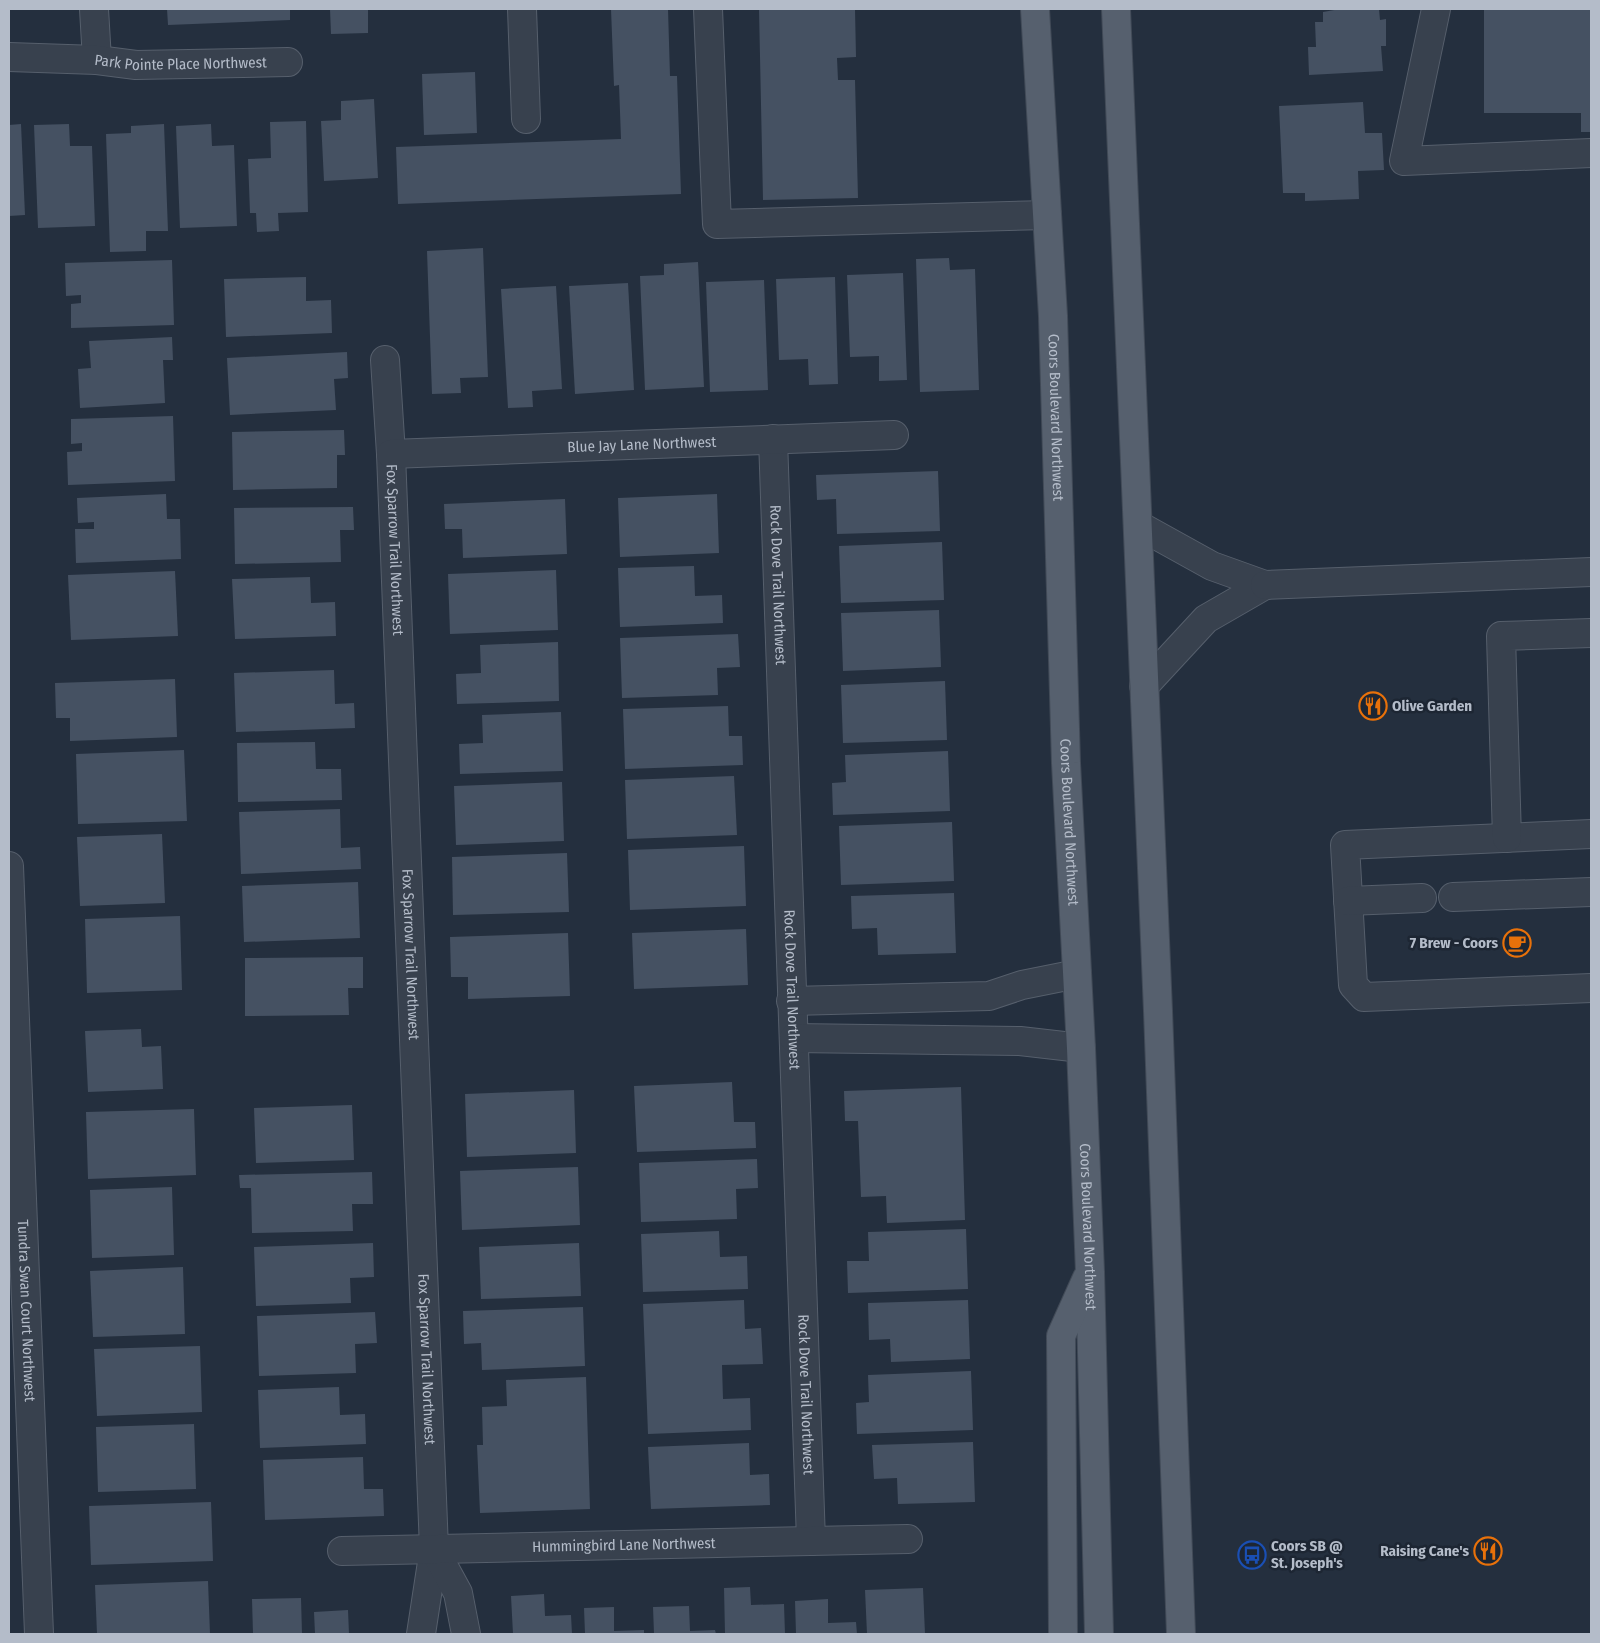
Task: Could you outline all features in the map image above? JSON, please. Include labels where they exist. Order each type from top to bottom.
[{"type":"main road","name":"Coors Boulevard Northwest","points":[[1035,9],[1053,316],[1066,763],[1081,1048],[1090,1272],[1099,1634]]},
{"type":"main road","points":[[1116,9],[1181,1634]]},
{"type":"main road","points":[[1063,1634],[1061,1336],[1090,1272]]},
{"type":"street","name":"Park Pointe Place Northwest","points":[[94,9],[97,60],[136,65],[288,62]]},
{"type":"street","points":[[522,9],[526,119]]},
{"type":"street","points":[[708,9],[717,224],[1047,215]]},
{"type":"street","points":[[1436,9],[1404,160],[1591,153]]},
{"type":"street","points":[[9,57],[97,60]]},
{"type":"street","name":"Fox Sparrow Trail Northwest","points":[[385,360],[391,454],[434,1549],[421,1634]]},
{"type":"street","name":"Blue Jay Lane Northwest","points":[[391,454],[894,435]]},
{"type":"street","name":"Rock Dove Trail Northwest","points":[[774,439],[810,1541]]},
{"type":"street","points":[[1138,525],[1212,566],[1265,585],[1591,572]]},
{"type":"street","points":[[1144,686],[1206,619],[1265,585]]},
{"type":"street","points":[[1507,838],[1502,636],[1591,633]]},
{"type":"street","points":[[1591,834],[1345,845],[1353,985],[1364,997],[1591,988]]},
{"type":"street","name":"Tundra Swan Court Northwest","points":[[9,866],[12,1054],[39,1634]]},
{"type":"street","points":[[1453,897],[1591,892]]},
{"type":"street","points":[[1348,901],[1422,898]]},
{"type":"street","points":[[791,1001],[989,996],[1022,985],[1077,974]]},
{"type":"street","points":[[794,1038],[1020,1041],[1081,1048]]},
{"type":"street","name":"Hummingbird Lane Northwest","points":[[342,1551],[908,1539]]},
{"type":"street","name":"Fox Sparrow Trail Northwest","points":[[434,1549],[458,1593],[466,1634]]},
{"type":"building","points":[[167,9],[290,9],[290,20],[168,25]]},
{"type":"building","points":[[330,9],[368,9],[368,33],[331,34]]},
{"type":"building","points":[[611,9],[668,9],[670,76],[677,76],[681,194],[398,204],[396,147],[621,139],[619,85],[614,86]]},
{"type":"building","points":[[759,9],[855,9],[856,57],[837,58],[838,80],[855,80],[858,198],[763,200]]},
{"type":"building","points":[[1340,9],[1379,9],[1380,20],[1386,19],[1386,46],[1381,46],[1383,71],[1309,75],[1308,47],[1316,47],[1315,22],[1323,22],[1323,12]]},
{"type":"building","points":[[1484,9],[1591,9],[1591,132],[1581,132],[1581,113],[1484,113]]},
{"type":"building","points":[[475,72],[477,133],[424,135],[422,74]]},
{"type":"building","points":[[374,99],[378,178],[324,181],[321,121],[341,120],[341,101]]},
{"type":"building","points":[[1363,102],[1365,133],[1382,133],[1384,170],[1358,171],[1359,199],[1305,201],[1305,193],[1283,193],[1279,106]]},
{"type":"building","points":[[306,121],[308,212],[278,213],[279,231],[257,232],[256,213],[250,213],[248,159],[271,158],[270,122]]},
{"type":"building","points":[[21,124],[25,215],[9,216],[9,125]]},
{"type":"building","points":[[69,124],[70,146],[92,146],[95,226],[38,228],[34,125]]},
{"type":"building","points":[[164,124],[168,231],[146,231],[146,251],[110,252],[106,134],[131,133],[131,126]]},
{"type":"building","points":[[211,124],[212,146],[234,145],[237,226],[180,228],[176,126]]},
{"type":"building","points":[[483,248],[488,377],[460,378],[461,393],[432,394],[427,251]]},
{"type":"building","points":[[949,258],[950,270],[975,269],[979,390],[920,392],[916,259]]},
{"type":"building","points":[[172,260],[174,325],[71,328],[71,304],[81,303],[81,295],[66,296],[65,263]]},
{"type":"building","points":[[698,262],[704,387],[645,390],[640,276],[664,275],[664,264]]},
{"type":"building","points":[[903,273],[907,380],[879,381],[879,356],[850,357],[847,275]]},
{"type":"building","points":[[306,277],[306,301],[331,300],[332,333],[226,337],[224,279]]},
{"type":"building","points":[[835,277],[838,384],[809,385],[808,359],[779,360],[776,279]]},
{"type":"building","points":[[764,280],[768,390],[710,392],[706,282]]},
{"type":"building","points":[[628,283],[634,390],[575,394],[569,286]]},
{"type":"building","points":[[556,286],[562,389],[532,391],[533,407],[508,408],[501,289]]},
{"type":"building","points":[[172,337],[173,360],[163,360],[165,403],[80,408],[78,369],[91,368],[89,341]]},
{"type":"building","points":[[347,352],[348,378],[334,379],[336,410],[230,415],[227,358]]},
{"type":"building","points":[[173,416],[175,481],[68,485],[67,452],[82,451],[82,443],[71,444],[71,419]]},
{"type":"building","points":[[344,430],[345,455],[337,455],[337,488],[233,490],[232,432]]},
{"type":"building","points":[[938,471],[940,531],[837,534],[836,499],[817,500],[816,475]]},
{"type":"building","points":[[166,494],[167,519],[180,519],[181,559],[76,563],[75,529],[94,529],[94,522],[78,523],[77,498]]},
{"type":"building","points":[[717,494],[719,553],[620,557],[618,498]]},
{"type":"building","points":[[565,499],[567,554],[463,558],[462,529],[445,529],[444,504]]},
{"type":"building","points":[[353,507],[354,530],[340,530],[341,562],[235,564],[234,508]]},
{"type":"building","points":[[942,542],[944,600],[841,603],[839,546]]},
{"type":"building","points":[[694,566],[695,596],[722,595],[723,623],[620,627],[618,568]]},
{"type":"building","points":[[556,570],[558,630],[450,634],[448,574]]},
{"type":"building","points":[[175,571],[178,636],[71,640],[68,575]]},
{"type":"building","points":[[310,577],[311,603],[335,602],[336,636],[235,639],[232,579]]},
{"type":"building","points":[[939,610],[941,667],[843,671],[841,613]]},
{"type":"building","points":[[738,634],[740,667],[717,668],[718,695],[622,698],[620,638]]},
{"type":"building","points":[[558,642],[559,701],[457,704],[456,674],[481,673],[480,645]]},
{"type":"building","points":[[334,670],[335,704],[354,703],[355,728],[236,732],[234,673]]},
{"type":"building","points":[[175,679],[177,737],[70,741],[70,718],[56,718],[55,683]]},
{"type":"building","points":[[945,681],[947,740],[843,743],[841,685]]},
{"type":"building","points":[[728,706],[729,736],[742,736],[743,765],[625,769],[623,709]]},
{"type":"building","points":[[561,712],[563,771],[460,774],[459,744],[483,743],[482,715]]},
{"type":"building","points":[[315,742],[316,769],[341,769],[342,800],[238,802],[237,743]]},
{"type":"building","points":[[184,750],[187,821],[78,824],[76,754]]},
{"type":"building","points":[[948,751],[950,811],[833,815],[832,783],[846,782],[845,755]]},
{"type":"building","points":[[734,776],[737,835],[627,839],[625,780]]},
{"type":"building","points":[[562,782],[564,841],[456,845],[454,786]]},
{"type":"building","points":[[340,809],[341,848],[360,847],[361,869],[241,874],[239,812]]},
{"type":"building","points":[[952,822],[954,881],[841,885],[839,826]]},
{"type":"building","points":[[162,834],[165,903],[80,906],[77,837]]},
{"type":"building","points":[[744,846],[746,906],[630,910],[628,850]]},
{"type":"building","points":[[567,853],[569,912],[453,915],[452,857]]},
{"type":"building","points":[[358,882],[360,938],[244,942],[242,886]]},
{"type":"building","points":[[954,893],[956,953],[878,955],[877,928],[852,929],[851,896]]},
{"type":"building","points":[[180,916],[182,990],[87,993],[85,919]]},
{"type":"building","points":[[746,929],[748,985],[634,989],[632,933]]},
{"type":"building","points":[[568,933],[570,996],[468,999],[468,977],[451,977],[450,937]]},
{"type":"building","points":[[363,957],[363,988],[348,988],[349,1015],[245,1016],[245,958]]},
{"type":"building","points":[[141,1029],[142,1047],[161,1046],[163,1089],[88,1092],[85,1031]]},
{"type":"building","points":[[732,1082],[734,1122],[755,1122],[756,1148],[637,1152],[634,1086]]},
{"type":"building","points":[[961,1087],[965,1220],[887,1223],[886,1196],[861,1197],[858,1121],[845,1121],[844,1091]]},
{"type":"building","points":[[574,1090],[576,1153],[467,1157],[465,1094]]},
{"type":"building","points":[[352,1105],[354,1160],[256,1163],[254,1108]]},
{"type":"building","points":[[194,1109],[196,1175],[88,1179],[86,1112]]},
{"type":"building","points":[[757,1159],[758,1188],[736,1189],[737,1219],[641,1222],[639,1163]]},
{"type":"building","points":[[578,1167],[580,1225],[462,1230],[460,1171]]},
{"type":"building","points":[[372,1172],[373,1204],[352,1204],[353,1231],[252,1233],[251,1188],[240,1188],[239,1175]]},
{"type":"building","points":[[172,1187],[174,1255],[92,1258],[90,1190]]},
{"type":"building","points":[[966,1229],[968,1289],[848,1293],[847,1261],[869,1261],[868,1232]]},
{"type":"building","points":[[719,1231],[720,1257],[747,1256],[748,1289],[643,1292],[641,1234]]},
{"type":"building","points":[[373,1243],[374,1277],[350,1278],[351,1303],[256,1306],[254,1247]]},
{"type":"building","points":[[579,1243],[581,1296],[481,1299],[479,1247]]},
{"type":"building","points":[[183,1267],[185,1334],[93,1337],[90,1271]]},
{"type":"building","points":[[744,1300],[745,1329],[761,1328],[763,1364],[722,1365],[723,1399],[750,1398],[751,1430],[648,1434],[643,1304]]},
{"type":"building","points":[[968,1300],[970,1359],[891,1362],[890,1339],[869,1340],[868,1303]]},
{"type":"building","points":[[583,1307],[585,1366],[482,1370],[481,1343],[464,1344],[463,1311]]},
{"type":"building","points":[[375,1312],[377,1343],[355,1344],[356,1373],[259,1376],[257,1316]]},
{"type":"building","points":[[200,1346],[202,1412],[97,1416],[94,1349]]},
{"type":"building","points":[[971,1371],[973,1430],[857,1434],[856,1403],[869,1402],[868,1375]]},
{"type":"building","points":[[586,1377],[590,1509],[480,1513],[477,1445],[483,1445],[482,1407],[507,1406],[506,1380]]},
{"type":"building","points":[[339,1387],[340,1415],[365,1414],[366,1444],[260,1448],[258,1390]]},
{"type":"building","points":[[194,1424],[196,1489],[98,1492],[96,1427]]},
{"type":"building","points":[[973,1442],[975,1502],[898,1504],[897,1478],[874,1479],[872,1445]]},
{"type":"building","points":[[749,1443],[750,1475],[769,1474],[770,1505],[651,1509],[648,1447]]},
{"type":"building","points":[[363,1457],[364,1489],[383,1489],[384,1516],[265,1520],[263,1460]]},
{"type":"building","points":[[211,1502],[213,1561],[91,1565],[89,1506]]},
{"type":"building","points":[[208,1581],[210,1634],[97,1634],[95,1585]]},
{"type":"building","points":[[750,1587],[751,1605],[784,1604],[785,1634],[725,1634],[724,1588]]},
{"type":"building","points":[[923,1588],[925,1634],[867,1634],[865,1590]]},
{"type":"building","points":[[544,1594],[545,1616],[571,1615],[572,1634],[513,1634],[511,1596]]},
{"type":"building","points":[[301,1598],[302,1634],[253,1634],[252,1599]]},
{"type":"building","points":[[828,1599],[828,1623],[856,1622],[857,1634],[796,1634],[795,1601]]},
{"type":"building","points":[[689,1606],[690,1631],[715,1630],[716,1634],[654,1634],[653,1607]]},
{"type":"building","points":[[614,1607],[614,1631],[644,1630],[644,1634],[585,1634],[584,1608]]},
{"type":"building","points":[[348,1610],[349,1634],[315,1634],[314,1612]]},
{"type":"place","name":"Olive Garden","points":[[1373,706]]},
{"type":"place","name":"7 Brew - Coors","points":[[1517,943]]},
{"type":"place","name":"Raising Cane's","points":[[1488,1551]]},
{"type":"place","name":"Coors SB @ St. Joseph's","points":[[1252,1555]]}]
